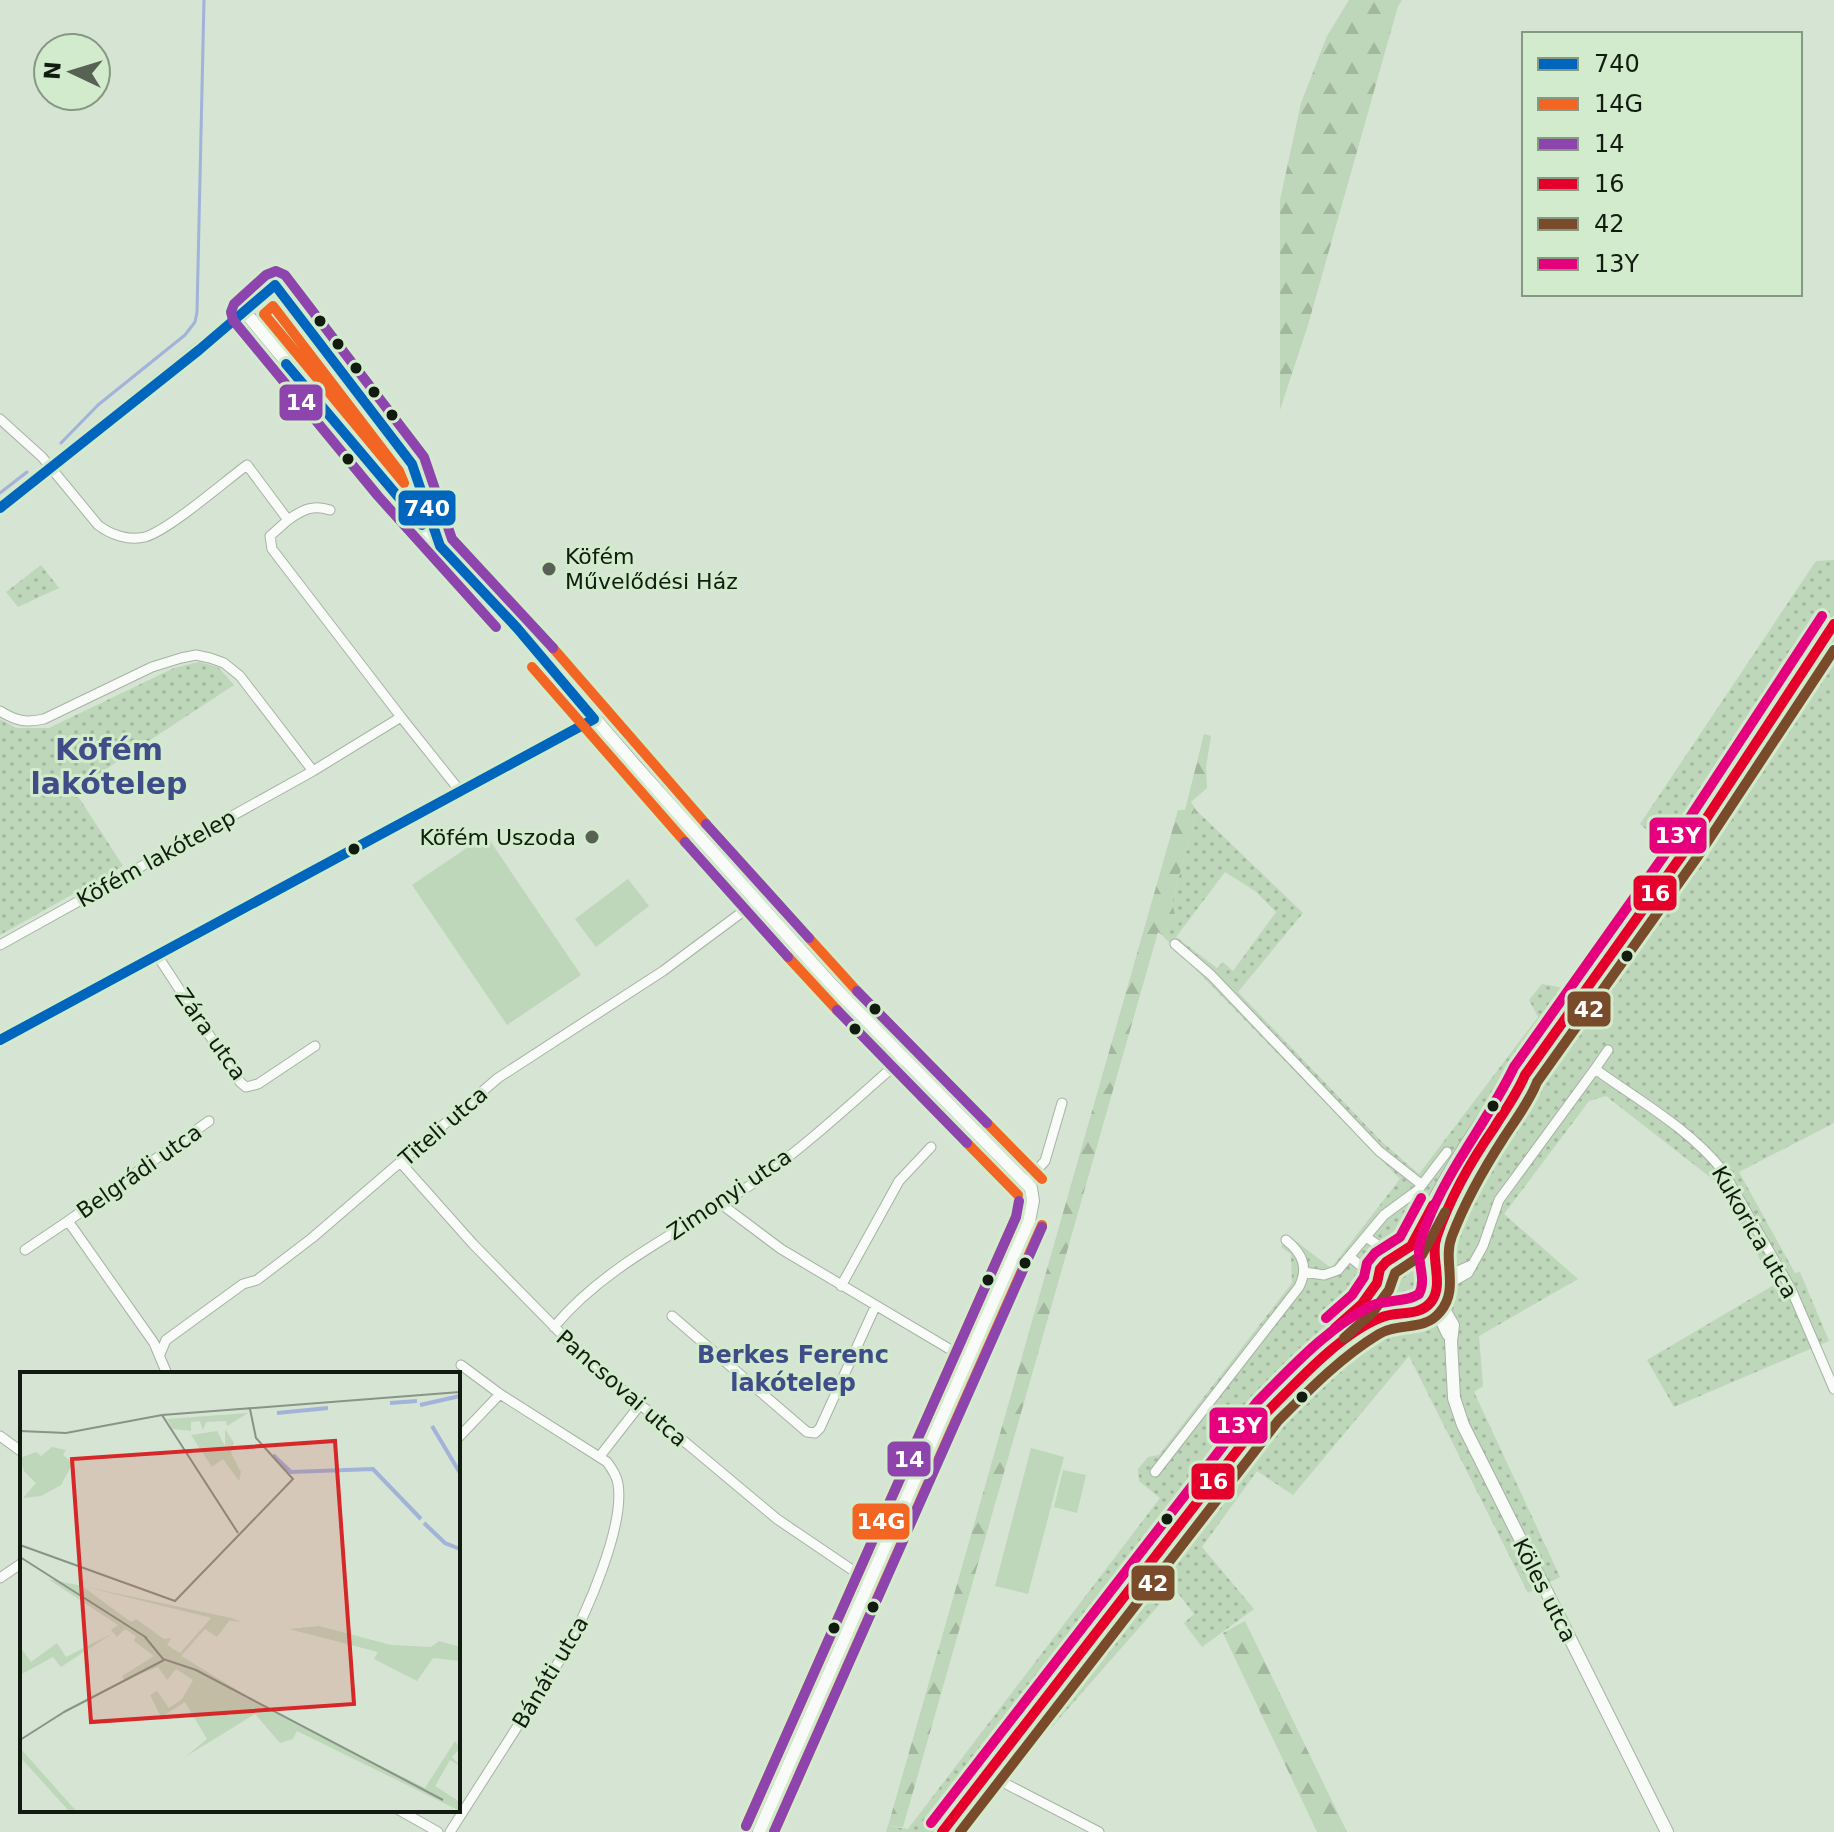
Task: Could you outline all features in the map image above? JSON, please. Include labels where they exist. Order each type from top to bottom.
[{"type":"main road","points":[[942,1832],[1267,1412],[1293,1372],[1362,1304],[1383,1265],[1399,1255],[1417,1236],[1450,1173],[1500,1100],[1525,1075],[1687,848],[1834,624]]},
{"type":"main road","points":[[1377,1281],[1381,1298],[1397,1312],[1407,1314],[1421,1310],[1435,1294],[1434,1243],[1473,1165],[1525,1075]]},
{"type":"main road","points":[[1399,1255],[1418,1255],[1434,1269]]},
{"type":"main road","points":[[1267,1412],[1332,1351],[1372,1321],[1397,1312]]},
{"type":"street","points":[[0,508],[245,312],[440,546],[517,628],[757,901],[903,1058],[1029,1185],[1033,1207],[1029,1221],[759,1832]]},
{"type":"street","points":[[0,419],[51,468],[98,525],[124,537],[136,538],[159,531],[247,465],[288,520]]},
{"type":"street","points":[[330,510],[319,506],[307,508],[288,520],[270,536],[272,549],[460,791]]},
{"type":"street","points":[[0,711],[14,720],[44,719],[152,667],[196,655],[224,663],[240,676],[313,771]]},
{"type":"street","name":"Köfém lakótelep","points":[[0,945],[313,771],[401,717]]},
{"type":"street","points":[[0,1040],[594,719]]},
{"type":"street","name":"Titeli utca","points":[[160,1354],[166,1340],[243,1284],[257,1280],[312,1238],[498,1078],[663,971],[757,901]]},
{"type":"street","points":[[1175,944],[1211,975],[1379,1151],[1422,1185]]},
{"type":"street","name":"Zára utca","points":[[157,955],[246,1087],[258,1084],[315,1046]]},
{"type":"street","points":[[1435,1294],[1464,1278],[1483,1246],[1499,1200],[1608,1050]]},
{"type":"street","name":"Zimonyi utca","points":[[554,1327],[601,1283],[771,1169],[903,1058]]},
{"type":"street","name":"Kukorica utca","points":[[1595,1069],[1680,1130],[1723,1171],[1791,1289],[1834,1389]]},
{"type":"street","points":[[1029,1185],[1045,1161],[1062,1103]]},
{"type":"street","name":"Belgrádi utca","points":[[25,1250],[209,1121]]},
{"type":"street","points":[[841,1286],[899,1181],[931,1147]]},
{"type":"street","points":[[1304,1272],[1331,1274],[1350,1257],[1384,1215],[1422,1185],[1447,1152]]},
{"type":"street","name":"Pancsovai utca","points":[[401,1163],[473,1244],[554,1327],[639,1406],[777,1519],[870,1582]]},
{"type":"street","points":[[721,1204],[781,1249],[968,1360]]},
{"type":"street","name":"Belgrádi utca","points":[[68,1221],[160,1354]]},
{"type":"street","points":[[1366,1237],[1399,1255]]},
{"type":"street","points":[[1155,1472],[1299,1287],[1304,1272],[1302,1256],[1286,1240]]},
{"type":"street","points":[[1350,1257],[1377,1281]]},
{"type":"street","points":[[1434,1269],[1455,1272],[1474,1263]]},
{"type":"street","name":"Köles utca","points":[[1435,1294],[1451,1320],[1454,1398],[1463,1425],[1667,1832]]},
{"type":"street","points":[[672,1316],[807,1432],[815,1433],[875,1307]]},
{"type":"street","points":[[1421,1310],[1441,1319],[1451,1341]]},
{"type":"street","points":[[160,1354],[166,1372]]},
{"type":"street","points":[[461,1365],[500,1394],[600,1456],[639,1406]]},
{"type":"street","points":[[460,1436],[500,1394]]},
{"type":"street","points":[[0,1436],[20,1451]]},
{"type":"street","name":"Bánáti utca","points":[[450,1832],[565,1652],[593,1597],[618,1500],[616,1477],[600,1456]]},
{"type":"street","points":[[0,1578],[20,1564]]},
{"type":"street","points":[[985,1773],[1077,1827],[1099,1832]]},
{"type":"street","points":[[403,1812],[438,1832]]},
{"type":"green space","points":[[1349,0],[1402,0],[1308,325],[1280,410],[1280,200],[1301,103],[1327,36]]},
{"type":"green space","points":[[1834,560],[1834,1123],[1739,1172],[1795,1273],[1800,1272],[1829,1341],[1674,1407],[1647,1360],[1774,1285],[1719,1184],[1606,1096],[1589,1101],[1504,1214],[1578,1279],[1479,1336],[1483,1386],[1474,1392],[1560,1577],[1528,1593],[1409,1356],[1293,1495],[1257,1471],[1202,1547],[1254,1609],[1202,1647],[1184,1623],[1194,1614],[1174,1588],[992,1795],[965,1832],[886,1832],[888,1826],[908,1829],[1160,1498],[1139,1481],[1138,1469],[1148,1457],[1159,1455],[1292,1283],[1291,1254],[1281,1247],[1289,1236],[1331,1268],[1400,1179],[1164,937],[1175,914],[1172,902],[1194,822],[1193,814],[1196,810],[1303,913],[1238,992],[1381,1141],[1419,1174],[1538,1017],[1529,1000],[1542,984],[1564,988],[1667,847],[1640,824],[1816,561]],"holes":[[[1225,872],[1255,891],[1276,912],[1233,971],[1223,962],[1217,968],[1176,937]]]},
{"type":"green space","points":[[41,565],[59,588],[18,607],[6,592]]},
{"type":"green space","points":[[199,662],[218,667],[234,685],[74,790],[123,866],[0,935],[0,719],[16,728],[49,728],[174,668]]},
{"type":"green space","points":[[1204,734],[1211,736],[1206,767],[1207,788],[1191,802],[1196,810],[1172,902],[1175,914],[1164,937],[1158,932],[903,1827],[888,1826],[1178,810],[1185,810]]},
{"type":"green space","points":[[486,835],[581,975],[507,1025],[412,885]]},
{"type":"green space","points":[[628,879],[649,906],[596,947],[575,919]]},
{"type":"green space","points":[[1031,1448],[1064,1457],[1028,1594],[995,1586]]},
{"type":"green space","points":[[1063,1470],[1086,1475],[1077,1513],[1054,1507]]},
{"type":"green space","points":[[1245,1621],[1347,1832],[1317,1832],[1223,1633]]},
{"type":"waterway","points":[[61,443],[98,405],[185,335],[195,322],[204,0]]},
{"type":"waterway","points":[[0,493],[27,472]]},
{"type":"transit line","name":"14","points":[[496,627],[378,496],[233,320],[231,312],[234,304],[266,275],[276,271],[285,275],[424,457],[452,539],[553,648]]},
{"type":"transit line","name":"740","points":[[275,285],[412,464],[440,546],[517,628],[594,719]]},
{"type":"transit line","name":"740","points":[[0,508],[199,350],[275,285]]},
{"type":"transit line","name":"14G","points":[[273,306],[399,471],[404,483],[264,314],[273,306]]},
{"type":"transit line","name":"740","points":[[286,364],[422,525]]},
{"type":"transit line","name":"13Y","points":[[931,1823],[1257,1402],[1310,1350],[1355,1315],[1377,1304],[1419,1294],[1422,1279],[1419,1248],[1436,1202],[1514,1067],[1675,840],[1822,616]]},
{"type":"transit line","name":"16","points":[[942,1832],[1267,1412],[1349,1336],[1380,1318],[1420,1310],[1431,1302],[1437,1287],[1437,1236],[1469,1167],[1525,1075],[1687,848],[1834,624]]},
{"type":"transit line","name":"14G","points":[[553,648],[706,824]]},
{"type":"transit line","name":"42","points":[[960,1832],[1278,1421],[1326,1374],[1365,1343],[1387,1330],[1427,1322],[1440,1312],[1449,1294],[1449,1246],[1452,1236],[1488,1162],[1537,1082],[1698,856],[1834,650]]},
{"type":"transit line","name":"14G","points":[[532,667],[685,842]]},
{"type":"transit line","name":"740","points":[[0,1040],[594,719]]},
{"type":"transit line","name":"14","points":[[706,824],[809,938]]},
{"type":"transit line","name":"14","points":[[685,842],[788,957]]},
{"type":"transit line","name":"14G","points":[[809,938],[857,991]]},
{"type":"transit line","name":"14G","points":[[788,957],[837,1010]]},
{"type":"transit line","name":"14","points":[[857,991],[987,1123]]},
{"type":"transit line","name":"14","points":[[837,1010],[967,1143]]},
{"type":"transit line","name":"14G","points":[[987,1123],[1042,1179]]},
{"type":"transit line","name":"14G","points":[[967,1143],[1018,1195]]},
{"type":"transit line","name":"13Y","points":[[1326,1318],[1352,1295],[1375,1253],[1400,1237],[1421,1198]]},
{"type":"transit line","name":"14","points":[[746,1826],[1016,1217],[1019,1201]]},
{"type":"transit line","name":"16","points":[[1335,1328],[1362,1304],[1377,1283],[1380,1269],[1386,1262],[1411,1246],[1433,1205]]},
{"type":"transit line","name":"42","points":[[1344,1338],[1373,1312],[1389,1290],[1395,1273],[1422,1255],[1445,1212]]},
{"type":"transit line","name":"14G","points":[[746,1826],[1016,1217]]},
{"type":"transit line","name":"14G","points":[[774,1832],[1042,1225]]},
{"type":"transit line","name":"14","points":[[774,1832],[1042,1227]]},
{"type":"place","name":"Köfém Művelődési Ház","points":[[549,569]]},
{"type":"place","name":"Köfém Uszoda","points":[[592,837]]},
{"type":"district","name":"Köfém lakótelep","points":[[109,767]]},
{"type":"district","name":"Berkes Ferenc lakótelep","points":[[793,1369]]}]
